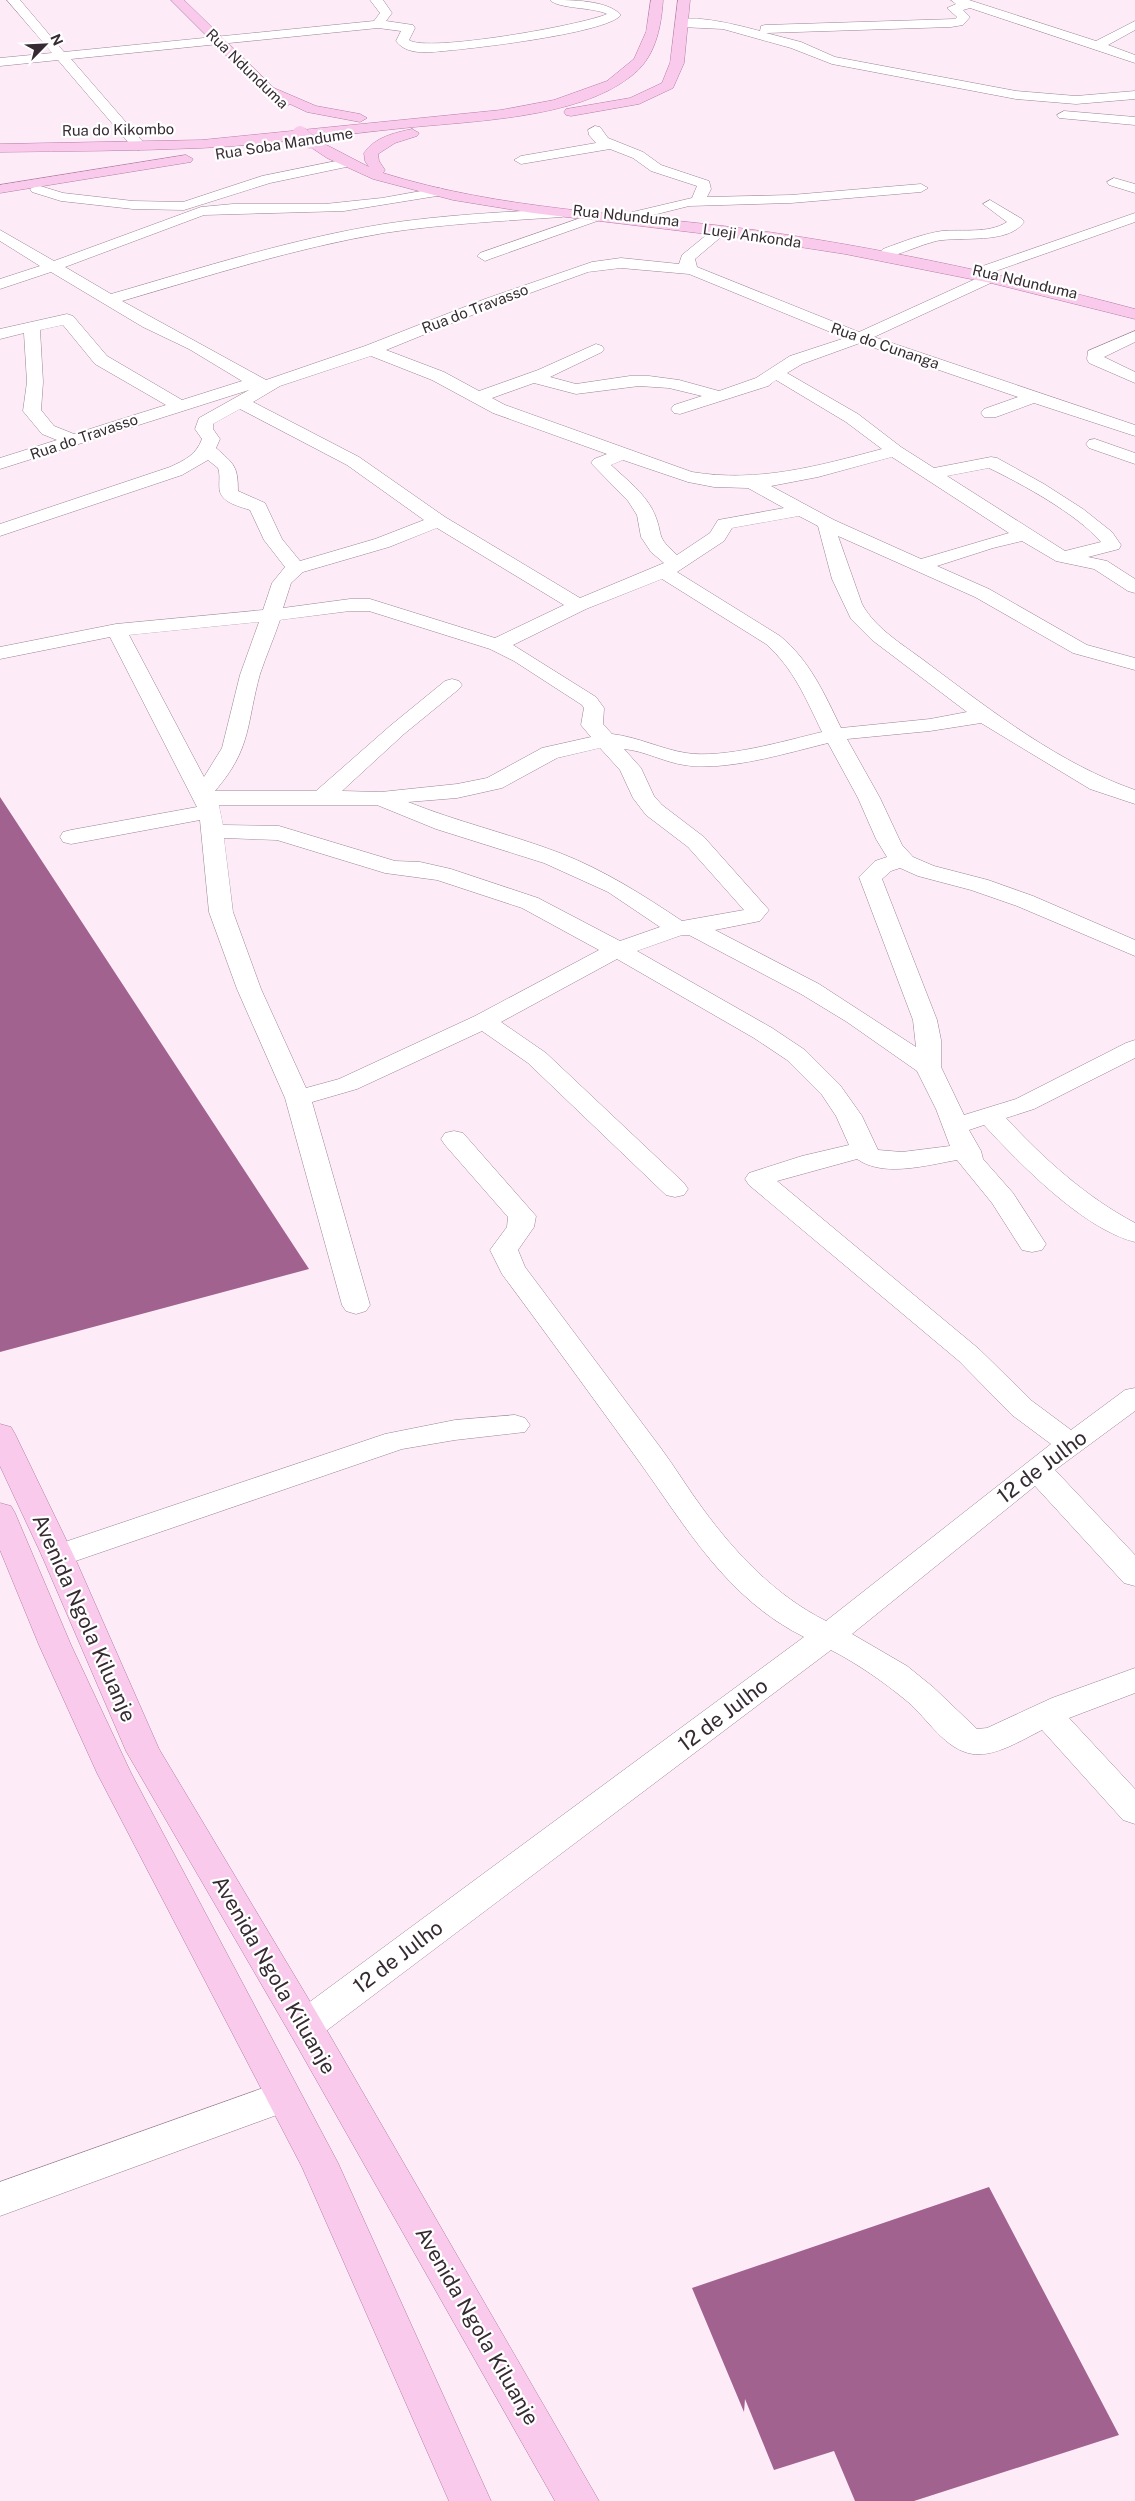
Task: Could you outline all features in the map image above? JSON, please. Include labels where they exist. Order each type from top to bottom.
[{"type":"main road","name":"Rua Ndunduma","points":[[168,0],[270,91],[311,137],[343,162],[372,171],[464,193],[529,204],[754,232],[888,252],[1135,309]]},
{"type":"main road","name":"Rua Ndunduma","points":[[178,0],[285,122],[372,171]]},
{"type":"main road","points":[[270,91],[298,105],[329,114],[376,119],[412,119],[500,111],[556,101],[623,76],[646,52],[651,36],[657,0]]},
{"type":"main road","points":[[372,171],[371,153],[390,138],[422,131],[570,112],[634,101],[664,88],[672,77],[678,63],[684,0]]},
{"type":"main road","points":[[623,76],[637,83],[655,83],[672,77]]},
{"type":"main road","name":"Rua do Kikombo","points":[[0,148],[139,146],[236,140],[522,111],[568,101],[595,92],[623,76]]},
{"type":"main road","name":"Rua Soba Mandume","points":[[2,190],[63,183],[285,141],[570,112]]},
{"type":"main road","points":[[139,146],[262,134],[272,132],[285,122]]},
{"type":"main road","points":[[35,148],[47,154],[42,178],[63,183]]},
{"type":"main road","points":[[2,190],[31,181],[37,177],[54,152],[70,148]]},
{"type":"main road","points":[[214,158],[250,150],[283,148],[300,149],[343,162]]},
{"type":"main road","points":[[2,190],[37,189],[63,183],[196,162]]},
{"type":"main road","name":"Lueji Ankonda","points":[[372,171],[438,192],[562,213],[720,231],[874,254],[986,274],[1135,314]]},
{"type":"main road","name":"Avenida Ngola Kiluanje","points":[[0,1434],[58,1556],[143,1751],[305,2026],[578,2501]]},
{"type":"main road","name":"Avenida Ngola Kiluanje","points":[[0,1513],[55,1644],[114,1772],[319,2163],[470,2501]]},
{"type":"street","points":[[13,0],[59,56],[139,146]]},
{"type":"street","points":[[376,0],[383,6],[386,13],[378,24]]},
{"type":"street","points":[[0,62],[378,24],[410,28],[402,41],[406,46],[438,48],[572,28],[602,22],[615,15],[611,10],[600,6],[556,0]]},
{"type":"street","points":[[957,0],[1135,59]]},
{"type":"street","points":[[756,29],[951,23],[958,22],[964,17],[953,8],[969,5]]},
{"type":"street","points":[[681,23],[724,26],[796,46],[832,60],[984,89],[1059,100],[1095,100],[1135,95]]},
{"type":"street","points":[[1097,46],[1135,25]]},
{"type":"street","points":[[984,89],[978,94],[982,99],[1033,110]]},
{"type":"street","points":[[1050,113],[1135,121]]},
{"type":"street","points":[[595,130],[599,138],[638,156],[656,168],[704,184],[704,189],[697,201]]},
{"type":"street","points":[[521,160],[612,144]]},
{"type":"street","points":[[0,284],[55,266],[267,179],[343,162]]},
{"type":"street","points":[[1114,182],[1135,189]]},
{"type":"street","points":[[629,217],[680,203],[697,201],[791,199],[921,188]]},
{"type":"street","points":[[37,189],[61,197],[133,205],[333,208],[397,201],[438,192]]},
{"type":"street","points":[[888,252],[942,236],[998,232],[1010,228],[1017,222],[990,204]]},
{"type":"street","points":[[0,334],[81,313],[290,249],[387,228],[458,219],[562,213]]},
{"type":"street","points":[[485,256],[595,217]]},
{"type":"street","points":[[680,409],[762,382],[808,354],[860,338],[986,274],[1135,217]]},
{"type":"street","points":[[692,270],[687,265],[687,258],[720,231]]},
{"type":"street","points":[[0,235],[55,266],[148,324],[195,346],[259,384],[240,402],[204,424],[204,429],[211,439],[208,451],[176,471],[0,530]]},
{"type":"street","name":"Rua do Travasso","points":[[0,464],[178,405],[259,384],[371,350],[491,302],[597,265],[620,263],[692,270]]},
{"type":"street","name":"Rua do Cunanga","points":[[692,270],[799,315],[860,338],[1031,398],[1135,431]]},
{"type":"street","points":[[81,313],[101,360],[178,405]]},
{"type":"street","points":[[32,327],[35,378],[32,411],[48,430],[72,440]]},
{"type":"street","points":[[1135,336],[1094,355],[1095,359],[1135,378]]},
{"type":"street","points":[[477,398],[534,378],[596,349]]},
{"type":"street","points":[[371,350],[438,376],[499,409],[706,482],[755,484],[812,473],[894,451]]},
{"type":"street","points":[[775,373],[877,434],[894,451],[933,474],[1024,536],[1063,557],[1100,565],[1135,587]]},
{"type":"street","points":[[534,378],[575,388],[637,381],[664,382],[684,385],[718,396]]},
{"type":"street","points":[[990,414],[1031,398]]},
{"type":"street","points":[[240,402],[318,441],[353,461],[438,521],[579,605]]},
{"type":"street","points":[[1095,444],[1135,459]]},
{"type":"street","points":[[208,451],[226,466],[229,474],[229,492],[234,497],[258,507],[273,540],[296,568]]},
{"type":"street","points":[[624,453],[600,463],[635,498],[646,515],[650,537],[671,568],[706,600],[751,625],[789,652],[800,666],[835,736],[860,778],[879,817],[887,842],[902,859],[935,874],[1013,894],[1135,949]]},
{"type":"street","points":[[933,474],[992,462],[1068,508],[1107,535],[1112,543],[1110,546],[1063,557]]},
{"type":"street","points":[[755,484],[826,524],[1010,607],[1088,653],[1135,664]]},
{"type":"street","points":[[497,644],[579,605],[671,568],[717,538],[725,524],[803,510]]},
{"type":"street","points":[[207,808],[220,772],[233,748],[238,733],[250,675],[272,615],[278,586],[284,576],[296,568],[382,543],[438,521]]},
{"type":"street","points":[[826,524],[827,532],[840,566],[842,579],[858,615],[879,636],[983,716],[1098,784],[1130,793]]},
{"type":"street","points":[[920,565],[988,543],[1024,536]]},
{"type":"street","points":[[0,653],[116,630],[272,615],[350,605],[370,605],[497,644],[521,657],[589,702],[594,708],[592,725],[630,768],[644,798],[654,810],[696,842],[757,910],[752,916],[685,928],[618,950],[587,964],[484,1021],[348,1084],[298,1098]]},
{"type":"street","points":[[116,630],[207,808],[221,912],[248,989],[298,1098],[356,1305]]},
{"type":"street","points":[[323,797],[397,730],[452,685]]},
{"type":"street","points":[[71,836],[207,808],[323,797],[380,798],[457,791],[494,783],[550,753],[606,740],[632,743],[684,758],[708,760],[766,751],[875,728],[948,723],[983,716]]},
{"type":"street","points":[[380,798],[444,824],[552,858],[594,876],[685,928],[810,989],[856,1016],[928,1067],[949,1109],[954,1126],[968,1151],[971,1162],[1004,1199],[1032,1244]]},
{"type":"street","points":[[207,808],[256,831],[279,833],[393,868],[420,869],[443,874],[530,903],[618,950],[688,992],[763,1033],[796,1055],[830,1090],[849,1116],[863,1150],[867,1155],[882,1161],[968,1151]]},
{"type":"street","points":[[902,859],[883,866],[870,877],[925,1020],[929,1040],[928,1067]]},
{"type":"street","points":[[484,1021],[537,1058],[674,1189]]},
{"type":"street","points":[[954,1126],[1024,1104],[1135,1048]]},
{"type":"street","points":[[990,1116],[1010,1138],[1080,1200],[1096,1212],[1135,1234]]},
{"type":"street","points":[[454,1139],[511,1201],[522,1216],[523,1223],[519,1232],[509,1240],[504,1250],[512,1268],[664,1474],[692,1517],[744,1578],[770,1600],[799,1621],[850,1646],[895,1674],[968,1740],[980,1742],[993,1739],[1046,1714],[1135,1680]]},
{"type":"street","points":[[863,1150],[811,1162],[758,1179],[962,1350],[1030,1415],[1070,1444]]},
{"type":"street","name":"12 de Julho","points":[[305,2026],[828,1636],[1037,1469],[1135,1398]]},
{"type":"street","points":[[58,1556],[396,1441],[438,1431],[478,1426],[515,1425]]},
{"type":"street","points":[[1037,1469],[1135,1575]]},
{"type":"street","points":[[1046,1714],[1135,1811]]},
{"type":"street","points":[[0,2198],[283,2097]]},
{"type":"building","points":[[0,797],[309,1269],[0,1352]]},
{"type":"building","points":[[989,2187],[1119,2435],[914,2501],[855,2501],[834,2451],[774,2470],[745,2399],[744,2412],[692,2288]]}]
